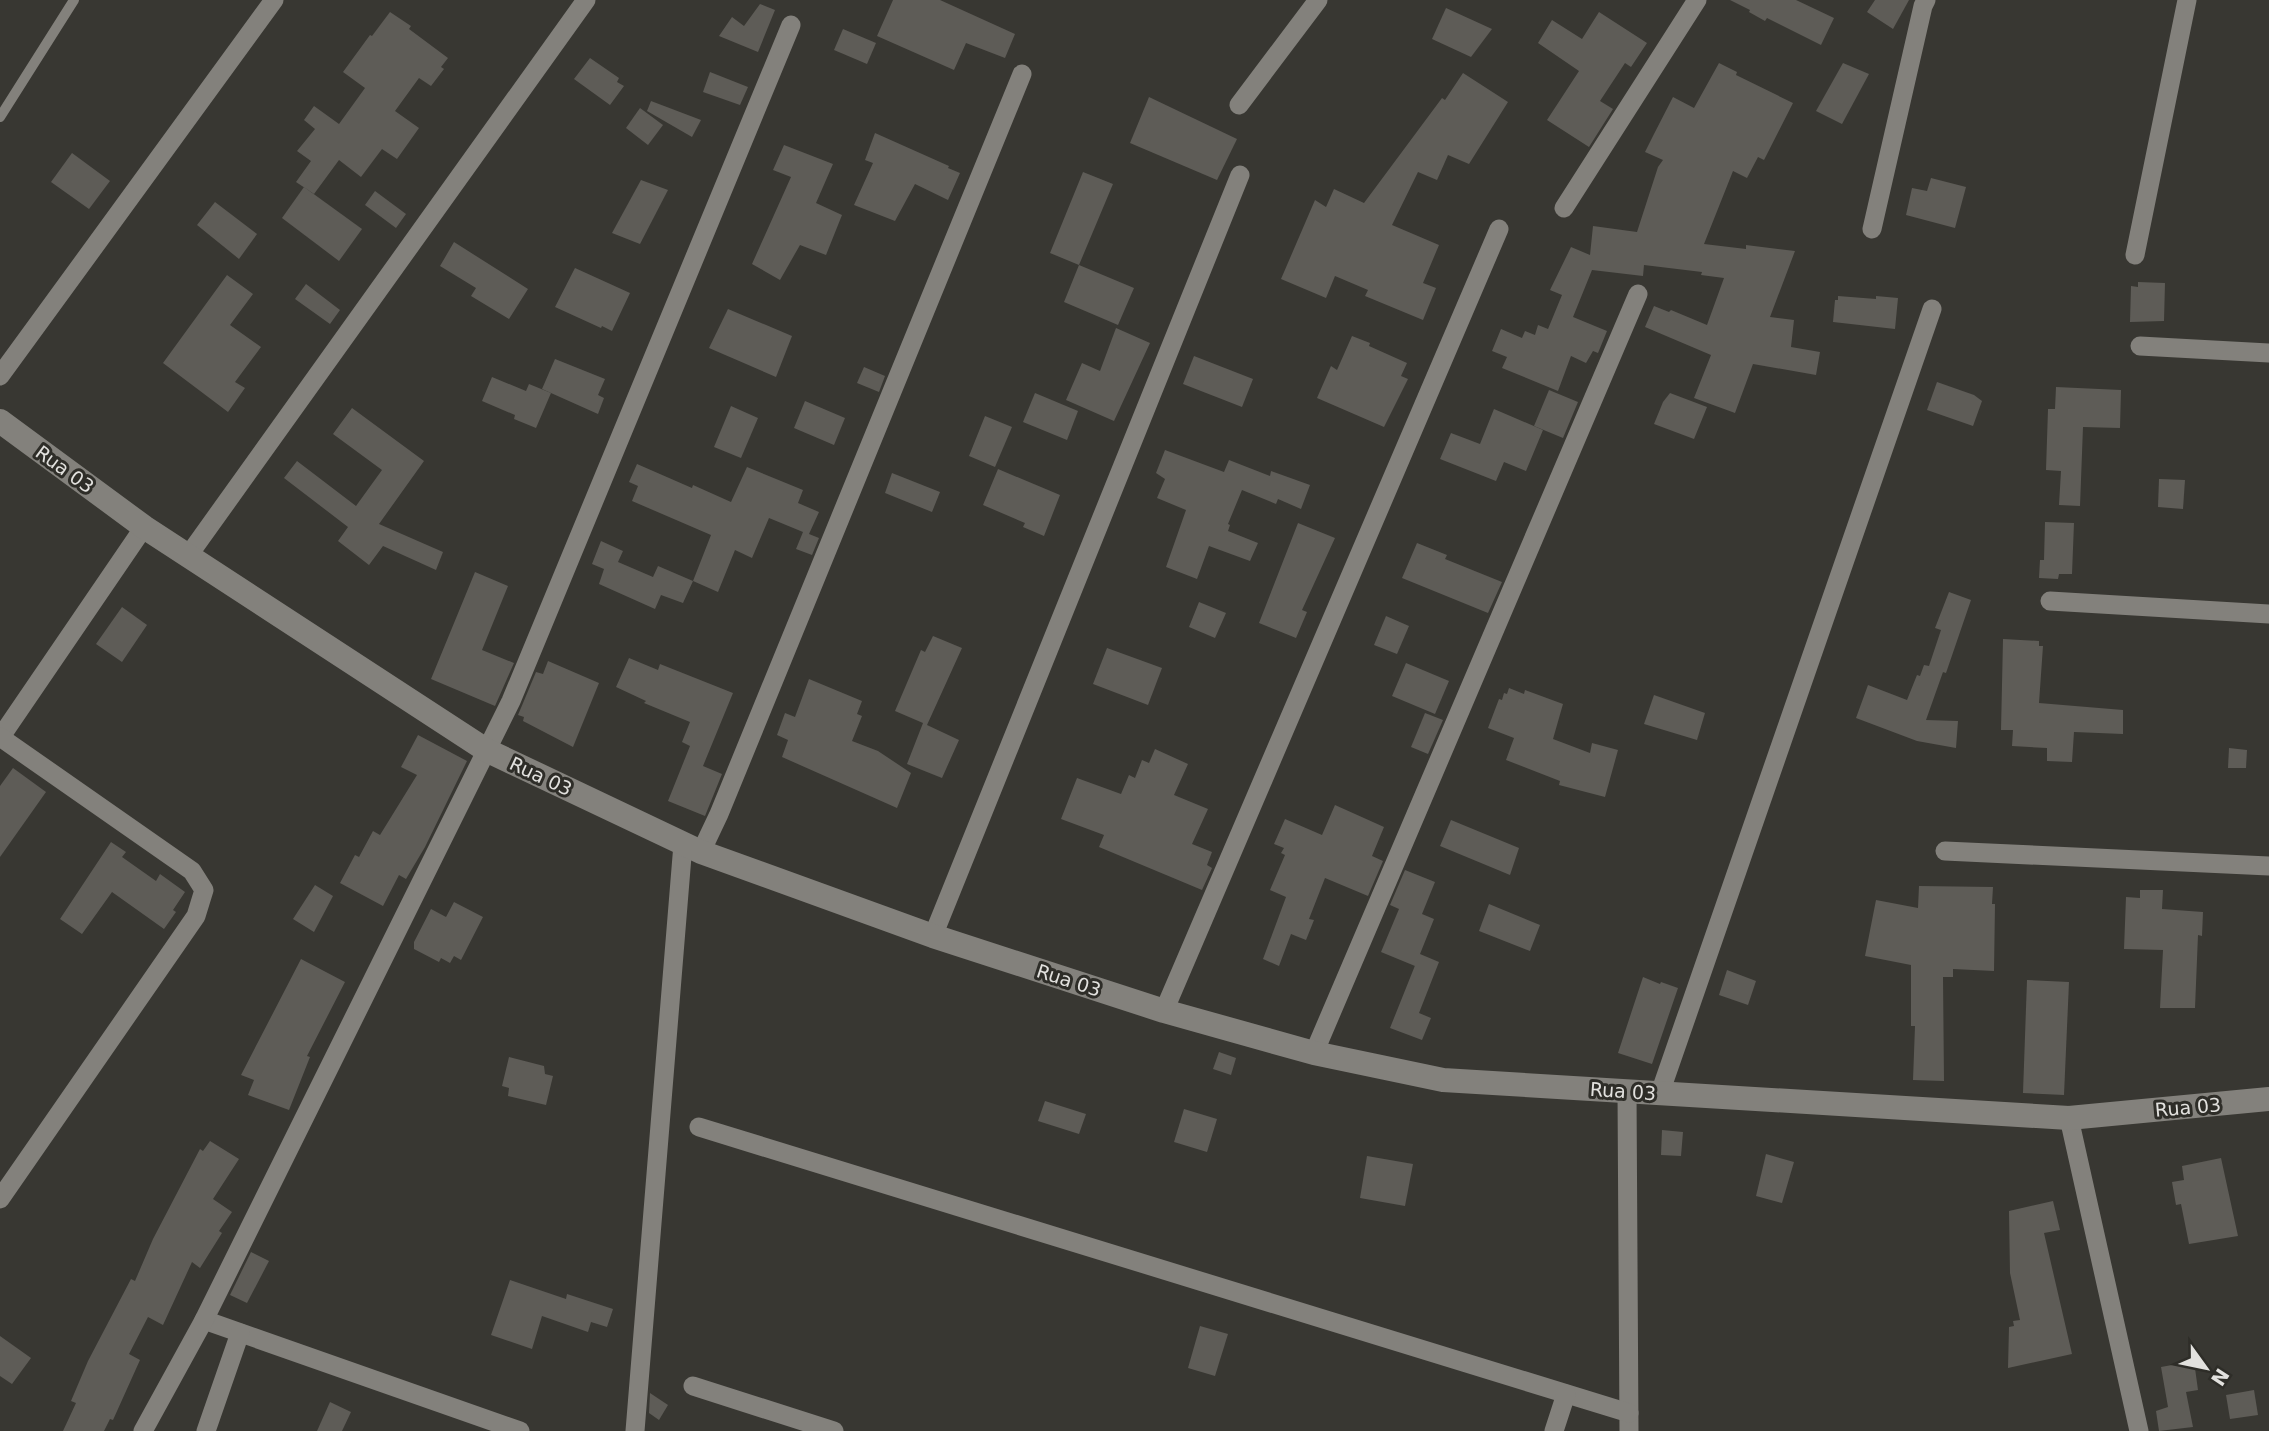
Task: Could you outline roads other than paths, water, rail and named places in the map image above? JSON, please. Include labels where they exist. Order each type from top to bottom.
[{"type":"street","points":[[0,376],[274,0]]},
{"type":"street","points":[[188,556],[586,0]]},
{"type":"street","points":[[1239,105],[1318,0]]},
{"type":"street","points":[[1564,208],[1697,0]]},
{"type":"street","points":[[1872,229],[1926,0]]},
{"type":"street","points":[[2135,256],[2187,0]]},
{"type":"street","points":[[142,1431],[204,1320],[511,701],[791,25]]},
{"type":"street","points":[[635,1431],[692,848],[724,802],[1022,74]]},
{"type":"street","points":[[933,936],[1240,175]]},
{"type":"street","points":[[1164,1011],[1499,229]]},
{"type":"street","points":[[1314,1053],[1638,294]]},
{"type":"street","points":[[1660,1093],[1932,309]]},
{"type":"street","points":[[2140,346],[2269,353]]},
{"type":"street","name":"Rua 03","points":[[0,421],[144,527],[486,750],[692,848],[933,936],[1164,1011],[1314,1053],[1443,1080],[2069,1118],[2269,1100]]},
{"type":"street","points":[[0,1199],[196,916],[204,890],[192,872],[0,738],[144,527]]},
{"type":"street","points":[[2050,601],[2269,614]]},
{"type":"street","points":[[1945,851],[2269,866]]},
{"type":"street","points":[[699,1127],[1566,1394],[1629,1422],[1627,1091]]},
{"type":"street","points":[[2069,1118],[2140,1431]]},
{"type":"street","points":[[204,1320],[520,1431]]},
{"type":"street","points":[[206,1431],[240,1333]]},
{"type":"street","points":[[693,1386],[834,1431]]},
{"type":"street","points":[[1554,1431],[1566,1394]]},
{"type":"lane","points":[[0,117],[74,0]]}]
